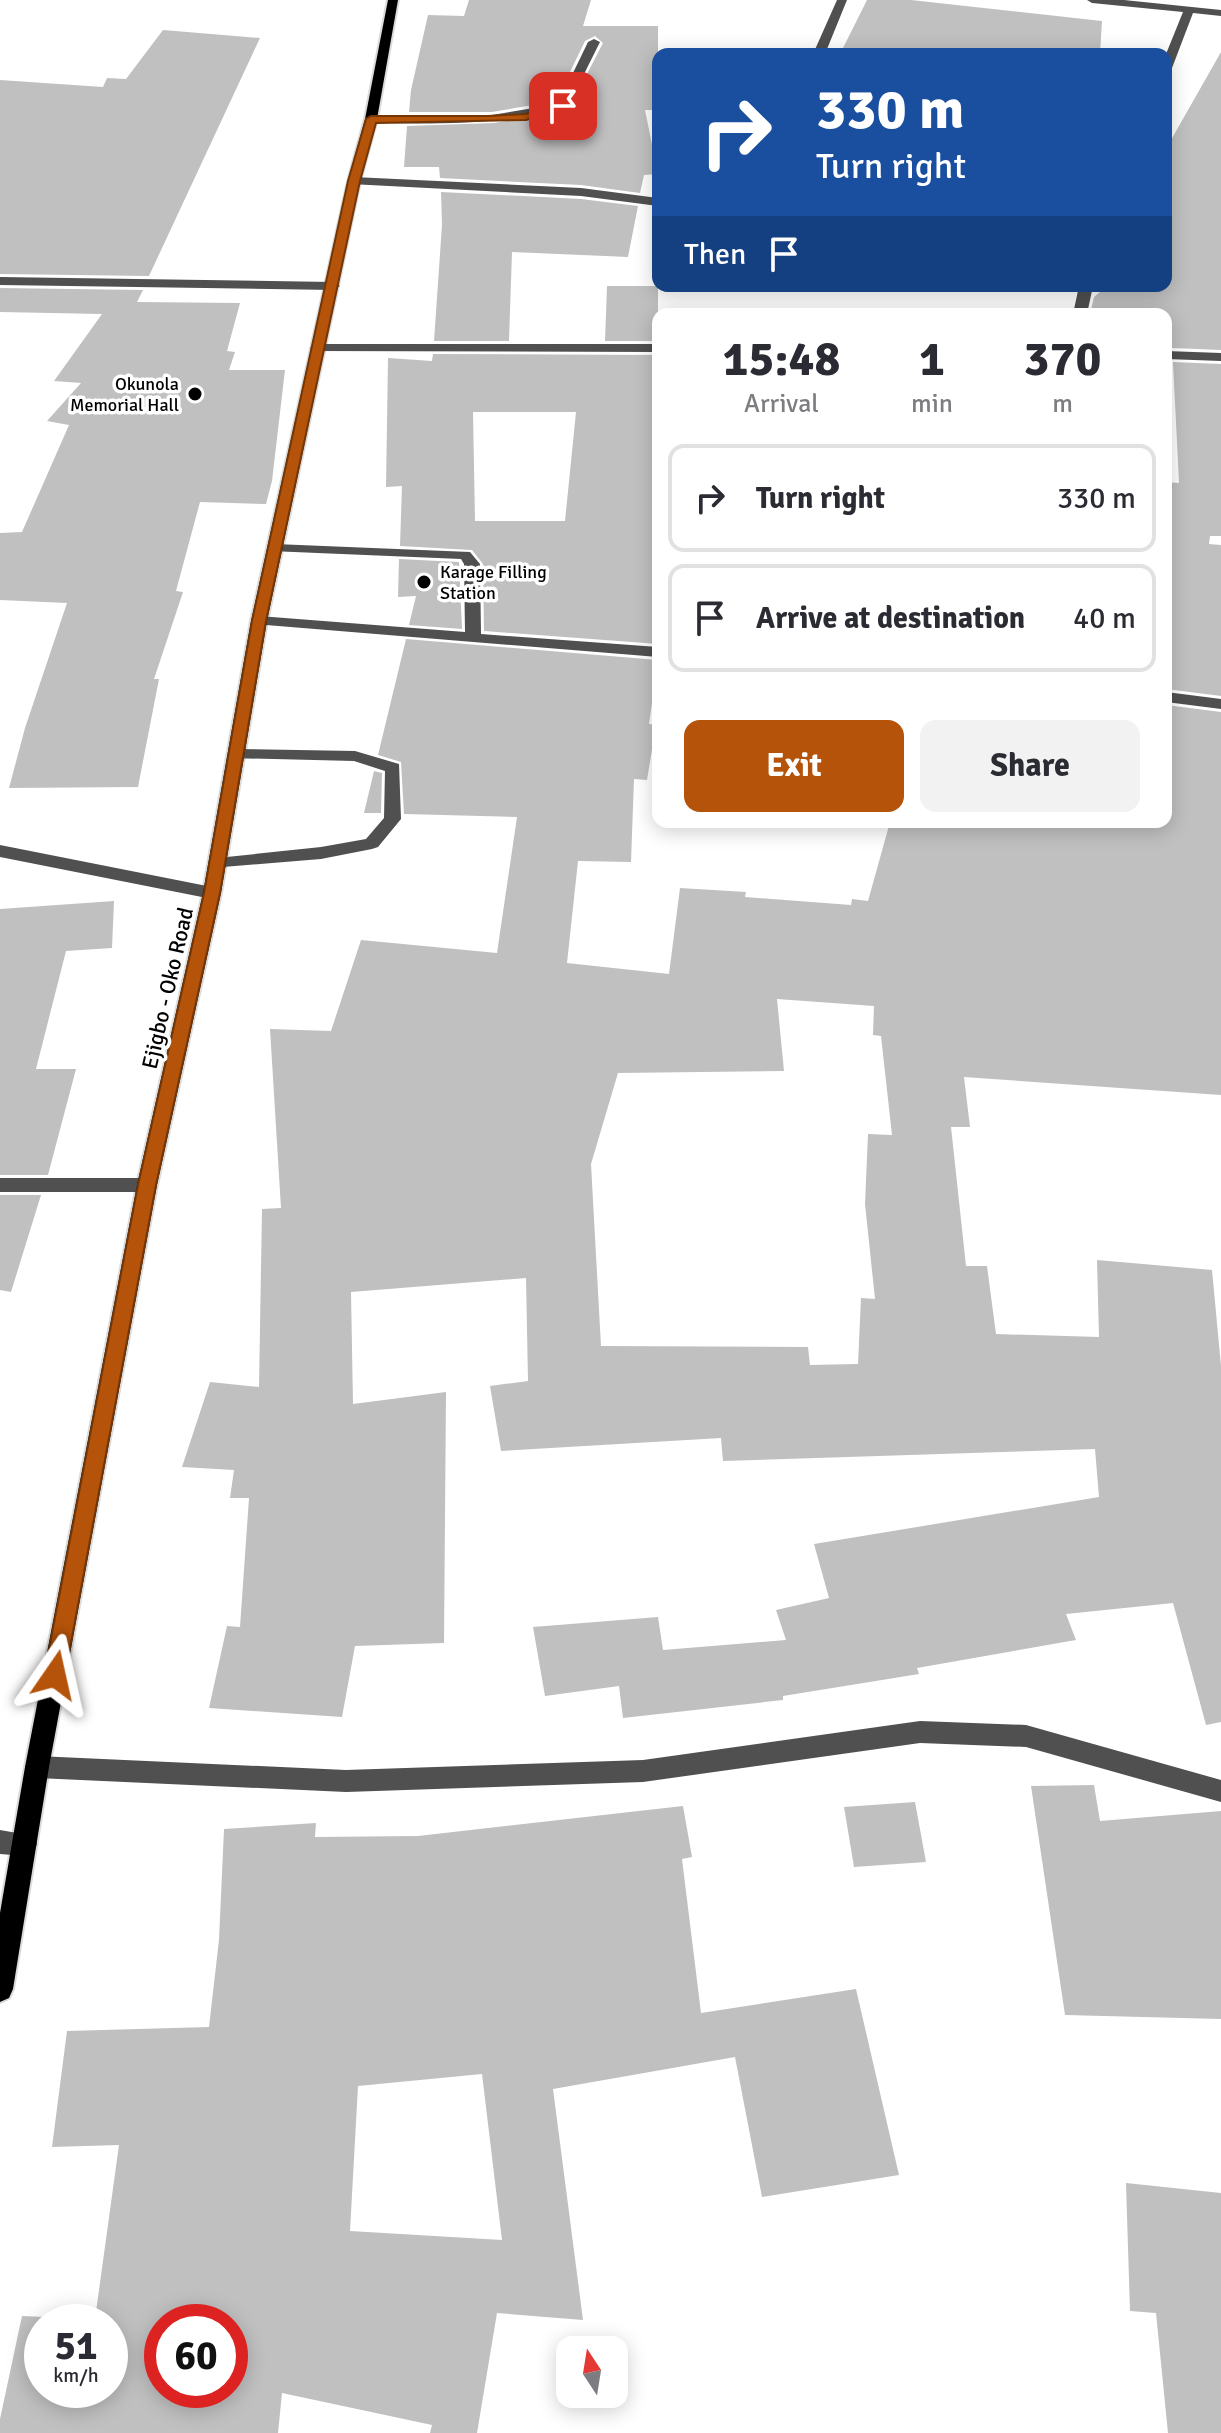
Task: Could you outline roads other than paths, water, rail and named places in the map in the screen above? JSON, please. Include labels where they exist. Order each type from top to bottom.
[{"type":"main road","name":"Ejigbo - Oko Road","points":[[0,1989],[37,1767],[147,1185],[212,893],[259,621],[354,181],[371,119],[393,0]]},
{"type":"street","points":[[822,48],[842,0]]},
{"type":"street","points":[[1092,0],[1221,13]]},
{"type":"street","points":[[1172,53],[1189,10]]},
{"type":"street","points":[[371,119],[501,119],[526,117],[563,106],[594,42]]},
{"type":"street","points":[[354,181],[581,192],[652,201]]},
{"type":"street","points":[[0,281],[333,286]]},
{"type":"street","points":[[317,348],[652,348]]},
{"type":"street","points":[[1172,355],[1221,357]]},
{"type":"street","points":[[275,548],[465,555],[472,564],[473,636]]},
{"type":"street","points":[[259,621],[652,651]]},
{"type":"street","points":[[1172,698],[1221,704]]},
{"type":"street","points":[[217,864],[321,853],[372,843],[392,819],[393,768],[355,756],[236,754]]},
{"type":"street","points":[[0,851],[212,893]]},
{"type":"street","points":[[0,1185],[147,1185]]},
{"type":"street","points":[[37,1767],[346,1781],[643,1771],[920,1732],[1026,1736],[1221,1791]]},
{"type":"street","points":[[0,1842],[25,1844]]},
{"type":"place","name":"Okunola Memorial Hall","points":[[195,394]]},
{"type":"place","name":"Karage Filling Station","points":[[424,582]]}]
